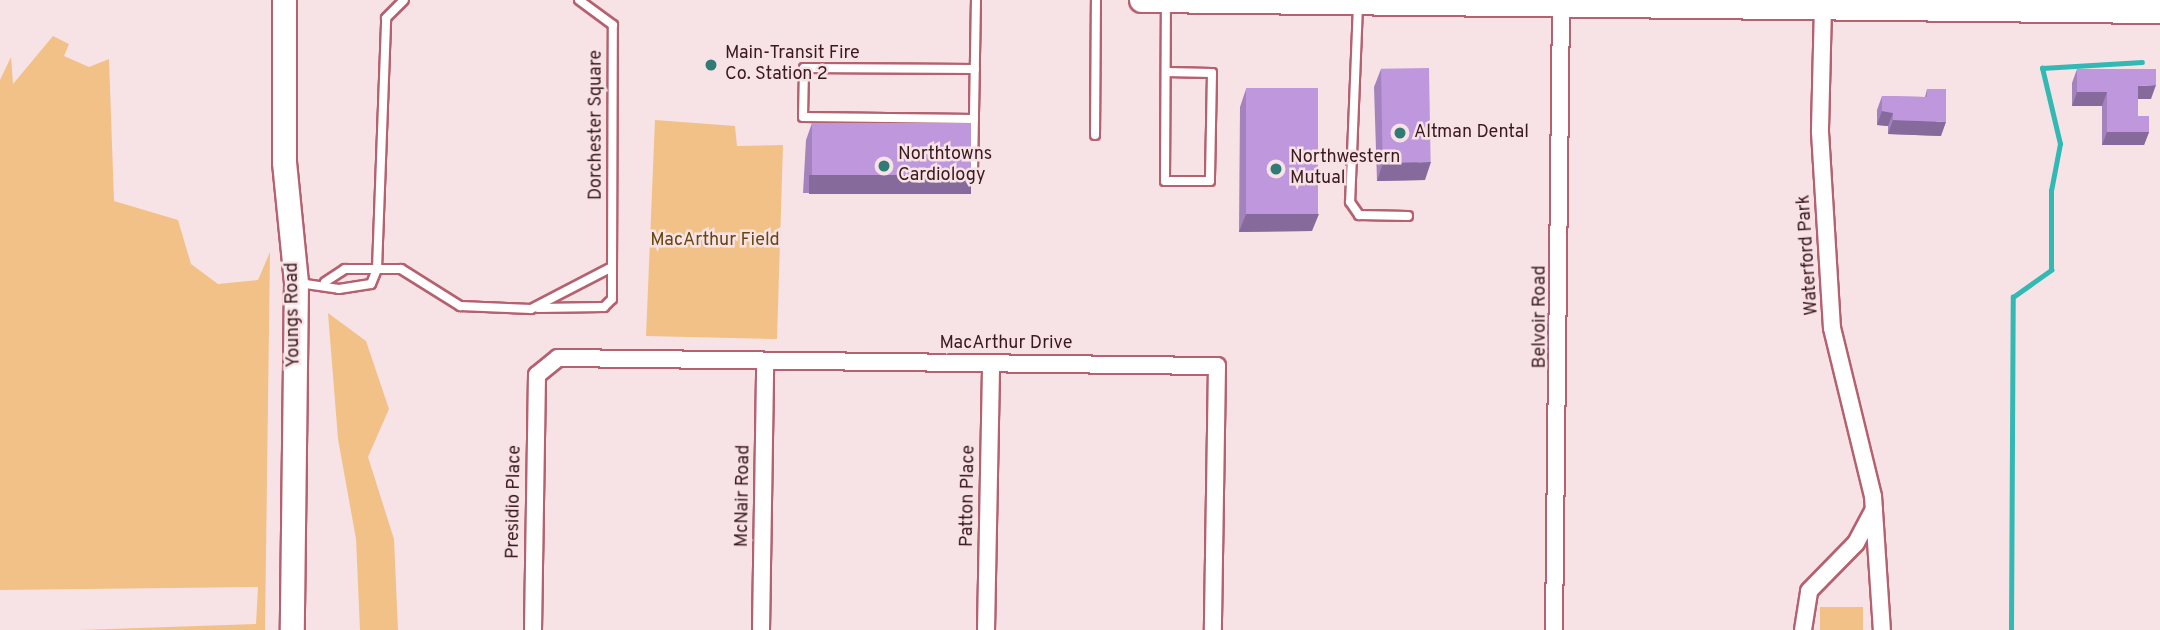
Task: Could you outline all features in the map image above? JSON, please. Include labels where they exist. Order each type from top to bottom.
[{"type":"main road","points":[[1142,0],[1358,5],[1562,1],[1823,6],[2003,3],[2160,11]]},
{"type":"street","name":"Youngs Road","points":[[284,0],[285,162],[296,283],[292,630]]},
{"type":"street","name":"Belvoir Road","points":[[1554,630],[1562,1]]},
{"type":"street","name":"Waterford Park","points":[[1823,6],[1820,132],[1832,328],[1873,496],[1882,630]]},
{"type":"street","name":"MacArthur Drive","points":[[537,374],[558,358],[1217,366],[1213,630]]},
{"type":"street","name":"McNair Road","points":[[761,630],[765,362]]},
{"type":"street","name":"Patton Place","points":[[986,630],[990,363]]},
{"type":"street","name":"Presidio Place","points":[[533,630],[537,374]]},
{"type":"street","name":"Waterford Park","points":[[1803,630],[1809,591],[1874,517],[1873,496]]},
{"type":"lane","points":[[377,269],[386,18],[404,0]]},
{"type":"lane","name":"Dorchester Square","points":[[325,282],[345,269],[401,269],[460,306],[531,309],[604,307],[612,299],[613,25],[579,0]]},
{"type":"lane","points":[[973,171],[976,0]]},
{"type":"lane","points":[[1095,135],[1096,0]]},
{"type":"lane","points":[[1166,1],[1165,181],[1210,181],[1212,73],[1166,72]]},
{"type":"lane","points":[[1358,5],[1350,202],[1359,215],[1408,216]]},
{"type":"lane","points":[[974,119],[803,117],[804,68],[975,69]]},
{"type":"lane","name":"Dorchester Square","points":[[531,309],[612,267]]},
{"type":"lane","name":"Dorchester Square","points":[[296,283],[325,282],[340,289],[371,284],[377,269]]},
{"type":"green space","points":[[53,36],[69,44],[64,56],[89,67],[109,59],[114,201],[178,220],[191,264],[218,284],[258,280],[270,252],[265,630],[80,630],[256,624],[258,587],[0,590],[0,80],[11,57],[13,84]]},
{"type":"green space","name":"MacArthur Field","points":[[655,120],[735,126],[737,146],[783,145],[777,339],[646,336]]},
{"type":"green space","points":[[328,313],[366,341],[389,409],[368,457],[394,539],[398,630],[360,630],[356,539],[338,439]]},
{"type":"green space","points":[[1820,607],[1863,607],[1863,630],[1820,630]]},
{"type":"building","name":"Altman Dental","points":[[1429,68],[1431,162],[1383,163],[1381,69]]},
{"type":"building","points":[[2077,69],[2156,69],[2156,85],[2138,86],[2138,116],[2149,116],[2149,132],[2107,132],[2107,92],[2077,92]]},
{"type":"building","name":"Northwestern Mutual","points":[[1246,88],[1318,88],[1318,214],[1246,214]]},
{"type":"building","points":[[1927,89],[1946,89],[1946,122],[1893,120],[1893,113],[1882,111],[1882,96],[1927,97]]},
{"type":"building","name":"Northtowns Cardiology","points":[[812,123],[971,123],[971,175],[812,175]]},
{"type":"waterway","points":[[2011,630],[2013,297],[2051,270],[2051,191],[2060,144],[2042,68],[2142,62]]},
{"type":"place","name":"Main-Transit Fire Co. Station 2","points":[[711,65]]},
{"type":"place","name":"Altman Dental","points":[[1400,133]]},
{"type":"place","name":"Northtowns Cardiology","points":[[884,166]]},
{"type":"place","name":"Northwestern Mutual","points":[[1276,169]]}]
